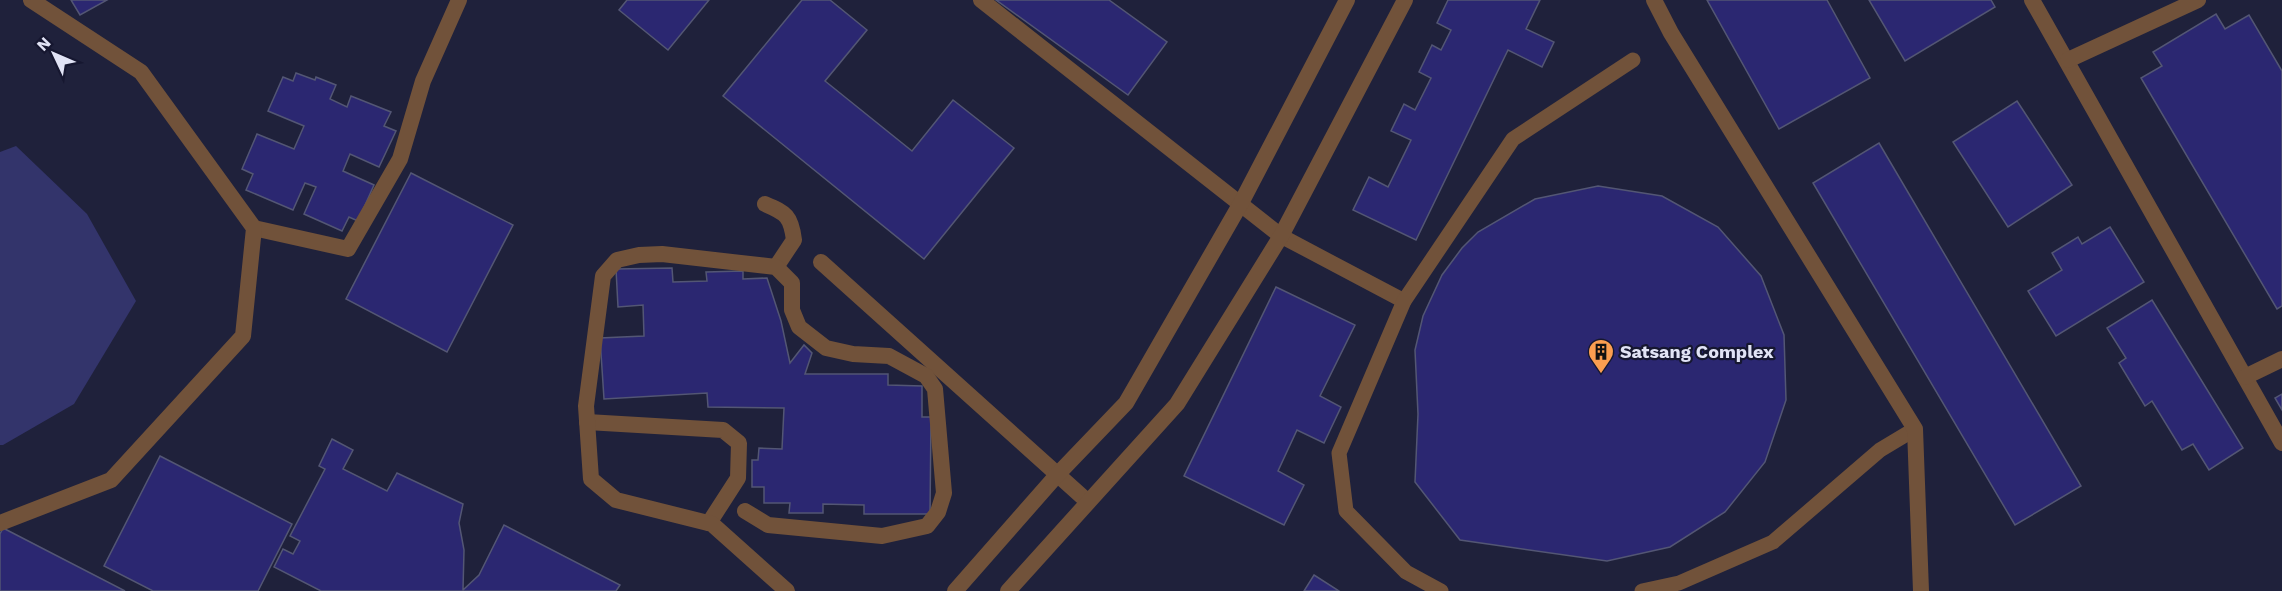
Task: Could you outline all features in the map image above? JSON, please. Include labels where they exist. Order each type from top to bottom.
[{"type":"street","points":[[31,0],[141,72],[254,228],[348,249],[400,159],[423,81],[459,0]]},
{"type":"street","points":[[981,0],[1281,236]]},
{"type":"street","points":[[955,591],[1057,475],[1126,403],[1241,203],[1347,0]]},
{"type":"street","points":[[1008,591],[1177,404],[1281,236],[1405,0]]},
{"type":"street","points":[[1654,0],[1671,33],[1915,429],[1922,591]]},
{"type":"street","points":[[2032,0],[2282,442]]},
{"type":"street","points":[[2068,60],[2198,0]]},
{"type":"street","points":[[765,204],[784,212],[792,227],[794,240],[776,267]]},
{"type":"street","points":[[0,524],[111,480],[243,336],[254,228]]},
{"type":"street","points":[[745,511],[768,525],[882,537],[927,526],[938,512],[944,494],[935,389],[926,376],[889,356],[853,354],[826,348],[799,327],[792,310],[792,283],[776,267],[662,254],[639,255],[617,260],[603,276],[586,406],[591,479],[616,500],[709,523],[787,591]]},
{"type":"street","points":[[820,262],[1087,501]]},
{"type":"street","points":[[2245,377],[2282,359]]},
{"type":"street","points":[[587,422],[723,430],[732,436],[739,443],[738,478],[709,523]]},
{"type":"lane","points":[[1441,591],[1406,572],[1346,511],[1339,453],[1404,302],[1513,139],[1633,60]]},
{"type":"lane","points":[[1281,236],[1404,302]]},
{"type":"lane","points":[[1642,591],[1679,583],[1773,542],[1880,450],[1915,429]]},
{"type":"shaded area","points":[[16,146],[87,214],[136,301],[74,404],[0,445],[0,152]]},
{"type":"building","points":[[71,0],[107,0],[80,15]]},
{"type":"building","points":[[627,0],[709,0],[668,50],[619,10]]},
{"type":"building","points":[[802,0],[830,0],[867,30],[825,81],[912,151],[953,100],[1014,148],[924,259],[723,96]]},
{"type":"building","points":[[996,0],[1109,0],[1167,42],[1128,95]]},
{"type":"building","points":[[1448,0],[1540,0],[1526,29],[1554,42],[1542,67],[1508,50],[1416,240],[1353,210],[1369,177],[1388,187],[1411,140],[1391,131],[1404,104],[1415,110],[1431,78],[1419,72],[1432,45],[1441,50],[1451,30],[1437,23]]},
{"type":"building","points":[[1707,0],[1827,0],[1870,78],[1779,129]]},
{"type":"building","points":[[1869,0],[1991,0],[1995,7],[1905,61]]},
{"type":"building","points":[[2216,14],[2225,29],[2249,15],[2282,71],[2282,306],[2277,309],[2141,78],[2162,66],[2153,52]]},
{"type":"building","points":[[296,73],[315,80],[316,77],[336,85],[330,99],[347,107],[351,96],[391,112],[384,126],[396,131],[379,167],[350,154],[343,171],[374,185],[358,221],[349,217],[342,231],[304,214],[316,187],[305,183],[293,210],[246,190],[253,174],[242,169],[257,134],[294,149],[304,126],[268,111],[283,77],[293,81]]},
{"type":"building","points":[[2017,101],[2072,185],[2008,227],[1953,142]]},
{"type":"building","points":[[1879,143],[2081,486],[2015,525],[1813,183]]},
{"type":"building","points":[[411,173],[513,225],[447,352],[346,299]]},
{"type":"building","name":"Satsang Complex","points":[[1598,186],[1662,196],[1718,227],[1761,276],[1784,335],[1786,400],[1765,462],[1725,512],[1670,547],[1607,561],[1460,540],[1415,482],[1418,414],[1415,350],[1423,316],[1442,275],[1462,248],[1478,232],[1535,199]]},
{"type":"building","points":[[2110,227],[2144,282],[2056,336],[2028,291],[2062,270],[2052,253],[2078,237],[2082,244]]},
{"type":"building","points":[[672,268],[673,282],[707,281],[706,272],[743,271],[743,279],[767,278],[781,321],[790,363],[804,345],[812,353],[805,374],[888,374],[888,385],[922,386],[922,417],[931,417],[930,514],[864,514],[864,505],[823,504],[823,513],[789,513],[790,503],[764,503],[764,487],[752,487],[752,460],[758,460],[759,448],[782,449],[784,408],[708,407],[707,393],[604,399],[600,338],[644,336],[643,305],[618,307],[616,269]]},
{"type":"building","points":[[1276,287],[1355,325],[1320,396],[1341,407],[1324,443],[1297,430],[1278,471],[1304,485],[1284,525],[1184,476]]},
{"type":"building","points":[[2152,300],[2243,448],[2209,470],[2193,444],[2182,450],[2152,401],[2145,406],[2119,363],[2126,358],[2107,328]]},
{"type":"building","points":[[2282,394],[2282,410],[2275,398]]},
{"type":"building","points":[[332,439],[353,450],[343,469],[387,491],[397,473],[463,504],[459,523],[464,550],[463,590],[479,575],[504,525],[620,585],[616,591],[321,591],[274,567],[283,549],[293,554],[300,541],[290,536],[325,469],[319,466]]},
{"type":"building","points":[[160,456],[292,524],[258,591],[153,591],[104,566]]},
{"type":"building","points":[[3,528],[125,591],[0,591],[0,534]]},
{"type":"building","points":[[1314,575],[1339,591],[1304,591]]},
{"type":"place","name":"Satsang Complex","points":[[1601,375]]}]
